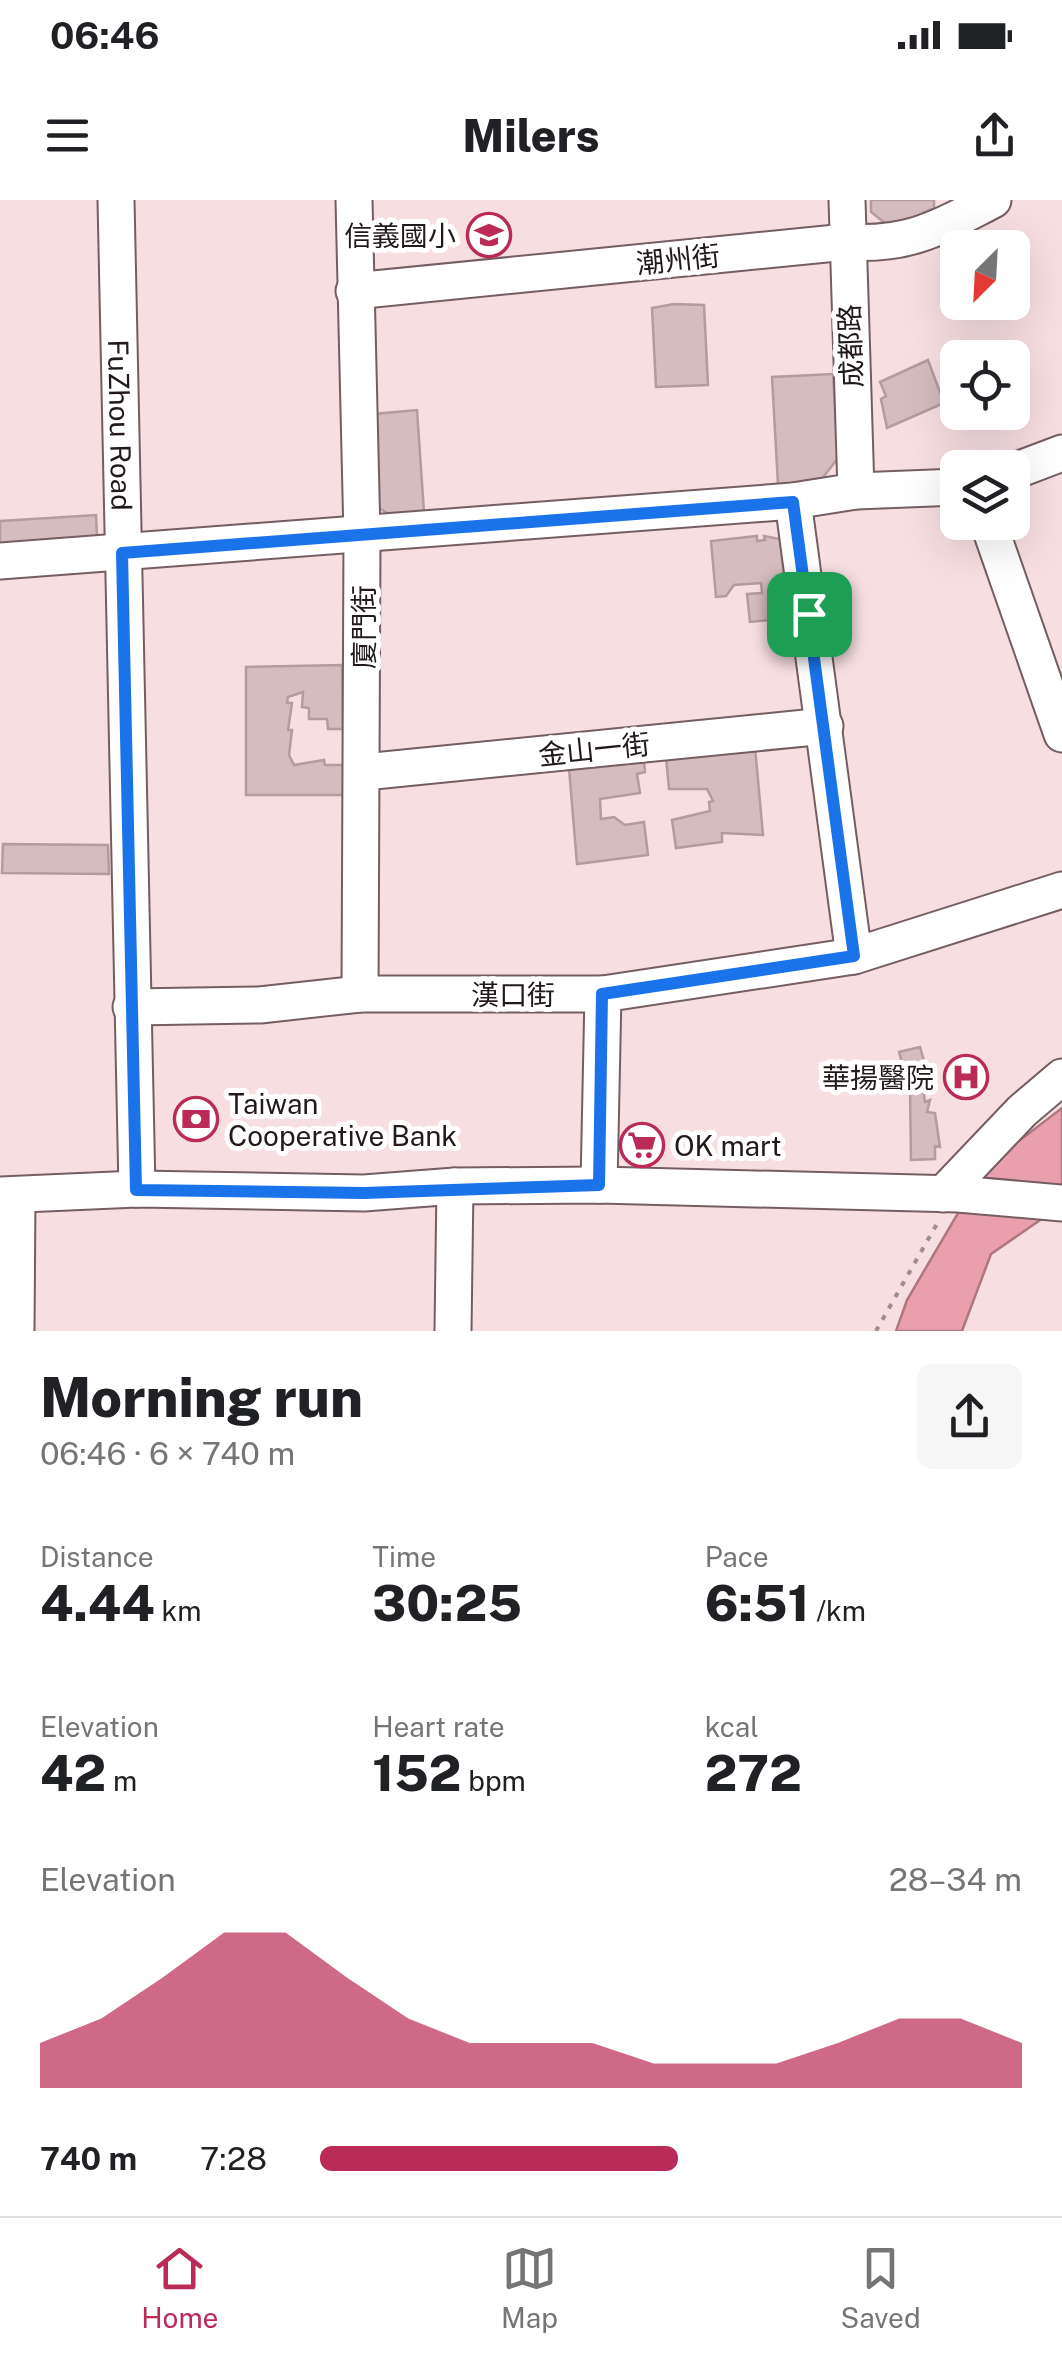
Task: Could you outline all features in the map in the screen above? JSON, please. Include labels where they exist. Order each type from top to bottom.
[{"type":"street","name":"FuZhou Road","points":[[116,200],[136,1190]]},
{"type":"street","name":"廈門街","points":[[354,200],[364,772],[360,994]]},
{"type":"street","name":"成都路","points":[[846,200],[856,491]]},
{"type":"street","name":"潮州街","points":[[354,291],[846,242],[889,245],[930,232],[993,200]]},
{"type":"street","points":[[1030,465],[1062,453]]},
{"type":"street","points":[[0,561],[793,502],[856,491],[940,488]]},
{"type":"street","points":[[793,502],[854,956]]},
{"type":"street","points":[[994,540],[1062,734]]},
{"type":"street","name":"金山一街","points":[[364,772],[825,726]]},
{"type":"street","name":"漢口街","points":[[130,1006],[260,1005],[360,994],[602,994],[854,956],[1062,890]]},
{"type":"street","points":[[599,1185],[602,994]]},
{"type":"street","points":[[952,1194],[1022,1110],[1062,1077]]},
{"type":"street","points":[[16,1331],[8,1195],[136,1190],[364,1193],[455,1186],[599,1185],[952,1194],[1062,1203]]},
{"type":"street","points":[[453,1331],[455,1186]]},
{"type":"path","points":[[876,1331],[952,1194]]},
{"type":"shaded area","points":[[1062,1108],[1062,1205],[991,1254],[962,1331],[896,1331],[907,1300],[985,1167]]},
{"type":"building","points":[[871,200],[934,200],[934,208],[891,228],[871,212]]},
{"type":"building","points":[[704,305],[708,385],[656,387],[652,308]]},
{"type":"building","points":[[928,360],[940,392],[940,405],[887,428],[881,399],[886,396],[880,382]]},
{"type":"building","points":[[833,374],[838,458],[821,480],[778,485],[772,377]]},
{"type":"building","points":[[417,410],[424,512],[389,514],[379,508],[374,414]]},
{"type":"building","points":[[96,515],[97,537],[0,544],[0,521]]},
{"type":"building","points":[[757,536],[757,541],[765,540],[764,536],[780,539],[789,618],[750,622],[747,594],[762,593],[761,583],[734,585],[726,596],[716,597],[711,541]]},
{"type":"building","points":[[342,665],[343,729],[328,729],[327,719],[309,719],[309,708],[302,707],[303,692],[288,697],[287,703],[292,703],[288,730],[292,730],[289,755],[294,765],[324,760],[325,765],[344,765],[345,795],[246,795],[246,667]]},
{"type":"building","points":[[755,747],[763,835],[722,833],[722,842],[676,848],[672,820],[710,811],[709,802],[713,801],[707,789],[669,789],[666,757]]},
{"type":"building","points":[[644,762],[645,772],[637,774],[640,793],[600,799],[601,819],[614,817],[625,825],[644,822],[648,855],[577,864],[569,768]]},
{"type":"building","points":[[3,844],[108,845],[109,874],[2,873]]},
{"type":"building","points":[[920,1047],[932,1088],[923,1088],[925,1102],[930,1100],[927,1112],[935,1113],[940,1147],[935,1146],[935,1159],[911,1160],[910,1090],[899,1052]]},
{"type":"place","name":"信義國小","points":[[489,235]]},
{"type":"place","name":"華揚醫院","points":[[966,1077]]},
{"type":"place","name":"Taiwan Cooperative Bank","points":[[196,1119]]},
{"type":"place","name":"OK mart","points":[[642,1145]]},
{"type":"route","points":[[793,502],[809,614],[854,956],[602,994],[599,1185],[455,1186],[364,1193],[136,1190],[122,553],[793,502]]}]
